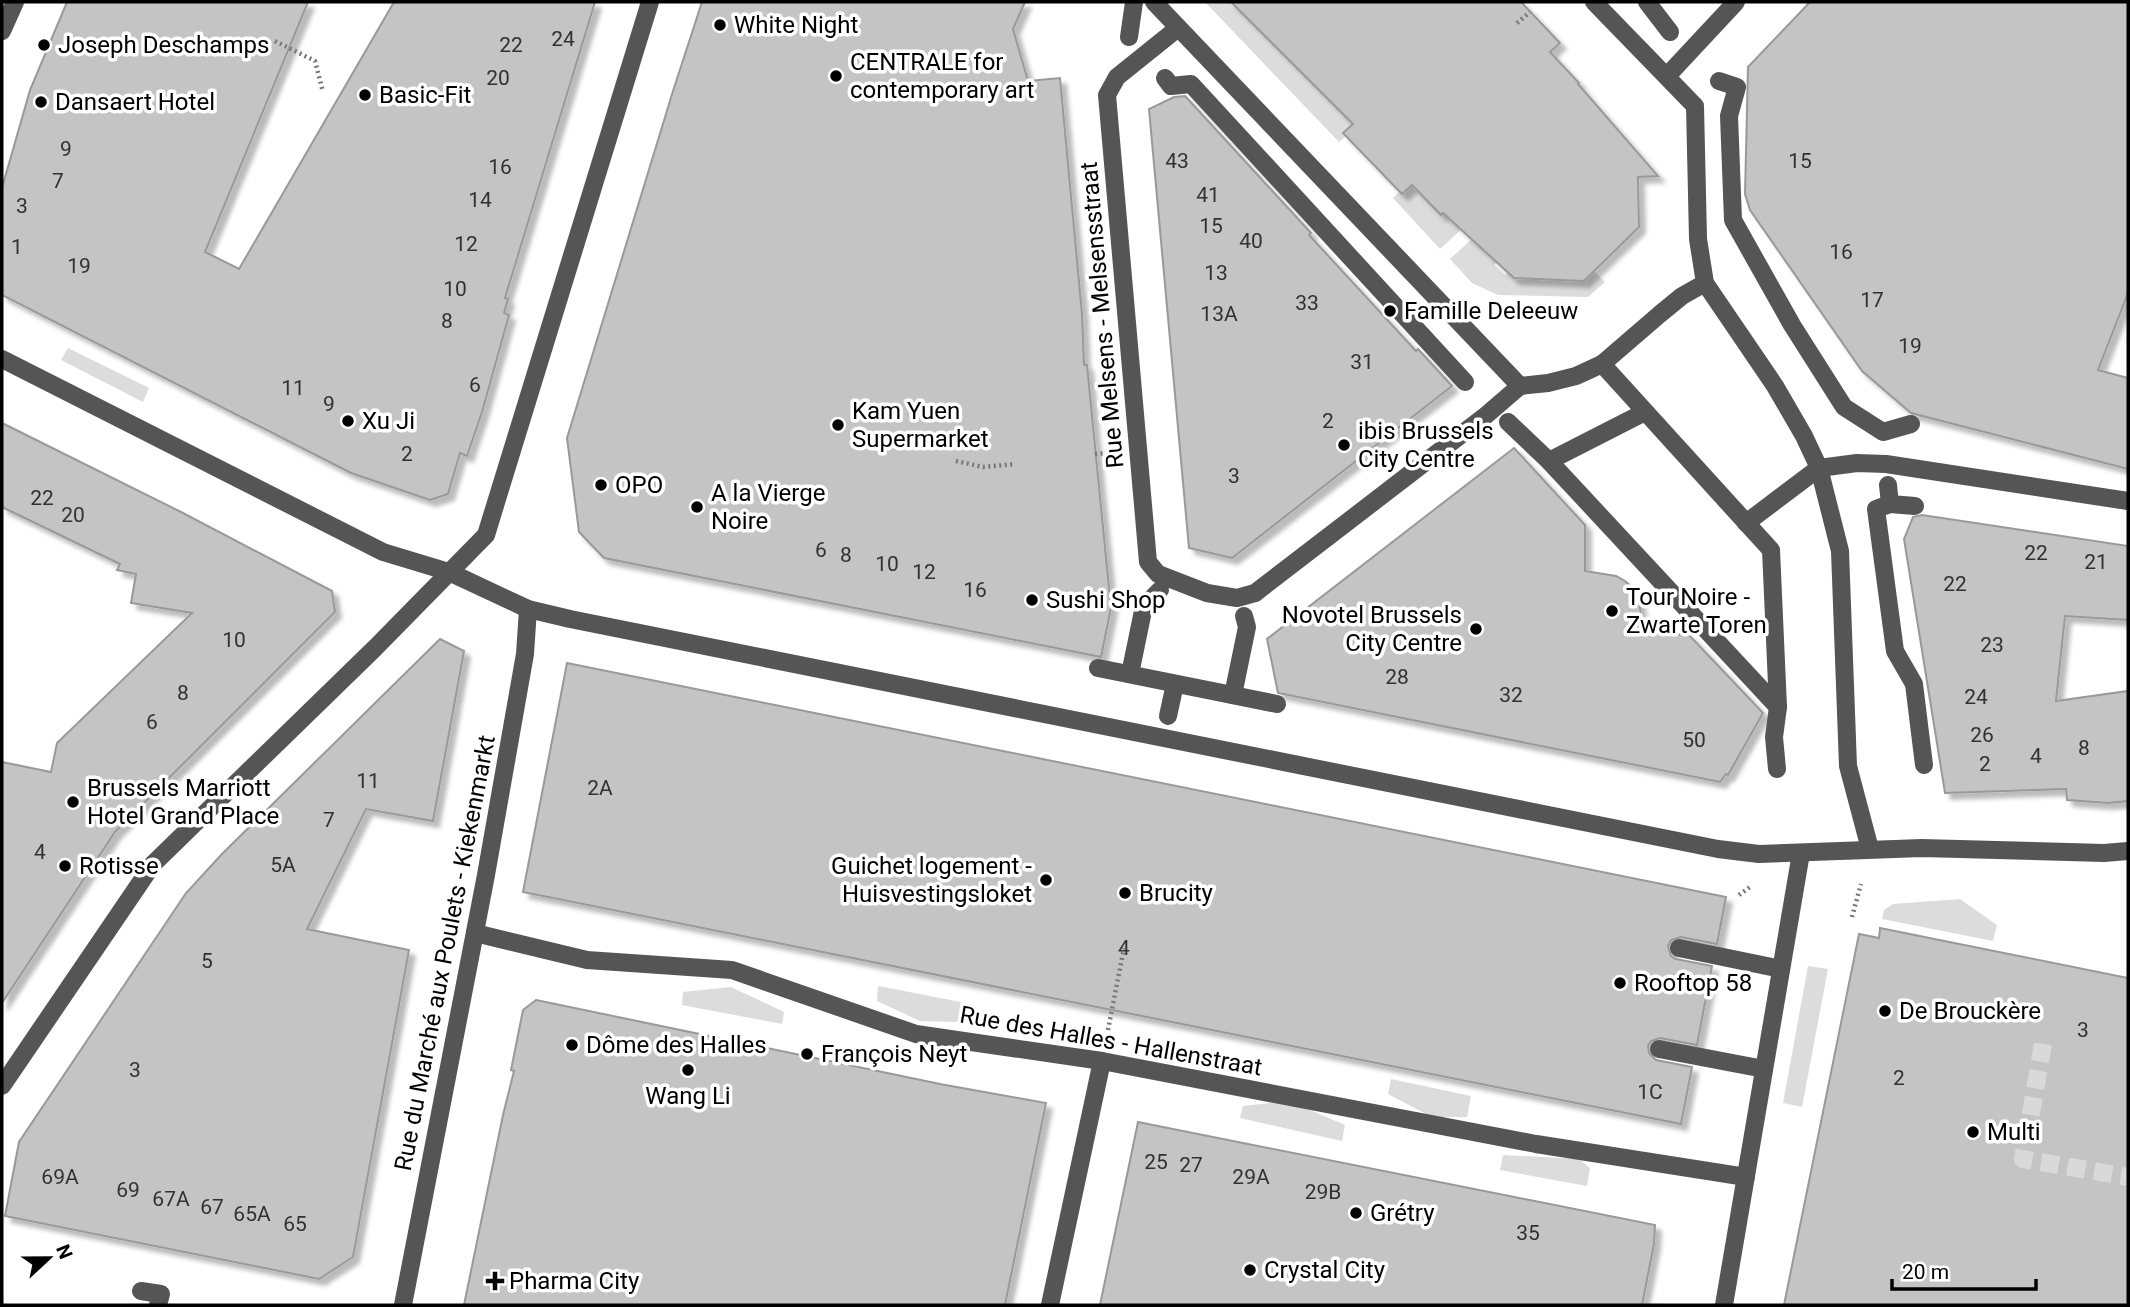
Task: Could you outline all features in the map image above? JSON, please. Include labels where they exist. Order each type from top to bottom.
[{"type":"street","points":[[2,31],[15,2]]},
{"type":"street","points":[[2,1086],[153,864],[252,770],[486,535],[650,2]]},
{"type":"street","points":[[1129,37],[1134,2]]},
{"type":"street","points":[[1154,2],[1520,386],[1576,376],[1602,364],[1660,314],[1705,284]]},
{"type":"street","points":[[1594,2],[1695,106],[1698,239],[1705,284],[1776,386],[1819,468],[1840,551],[1847,765],[1870,849]]},
{"type":"street","points":[[1647,2],[1670,32]]},
{"type":"street","points":[[1667,76],[1736,2]]},
{"type":"street","name":"Rue Melsens - Melsensstraat","points":[[1178,28],[1117,77],[1107,95],[1148,562],[1158,574],[1207,593],[1237,598],[1255,593],[1484,417],[1520,386]]},
{"type":"street","points":[[1165,78],[1171,86],[1191,85],[1465,382]]},
{"type":"street","points":[[1719,81],[1737,87],[1729,116],[1733,220],[1792,326],[1844,407],[1883,440],[1911,424]]},
{"type":"street","points":[[2,359],[383,552],[449,572],[528,609],[1718,849],[1759,854],[1870,849],[2128,851]]},
{"type":"street","points":[[1602,364],[1771,550],[1778,707],[1774,737],[1777,769]]},
{"type":"street","points":[[1549,461],[1645,412]]},
{"type":"street","points":[[1508,422],[1549,461],[1778,707]]},
{"type":"street","points":[[1746,523],[1819,468],[1857,463],[1886,464],[2128,501]]},
{"type":"street","points":[[1888,485],[1890,504]]},
{"type":"street","points":[[1915,506],[1890,504],[1876,509],[1895,650],[1914,684],[1924,765]]},
{"type":"street","points":[[1130,674],[1144,606],[1160,590]]},
{"type":"street","name":"Rue du Marché aux Poulets - Kiekenmarkt","points":[[403,1305],[475,933],[525,654],[528,609]]},
{"type":"street","points":[[1233,695],[1247,627],[1244,616]]},
{"type":"street","points":[[1098,668],[1277,704]]},
{"type":"street","points":[[1168,716],[1175,684]]},
{"type":"street","points":[[1724,1305],[1801,853]]},
{"type":"street","name":"Rue des Halles - Hallenstraat","points":[[475,933],[587,960],[732,970],[916,1034],[1102,1061],[1536,1144],[1746,1177]]},
{"type":"street","points":[[1679,948],[1781,969]]},
{"type":"street","points":[[1659,1049],[1764,1069]]},
{"type":"street","points":[[1050,1305],[1102,1061]]},
{"type":"street","points":[[141,1291],[161,1294],[159,1305]]},
{"type":"path","points":[[1517,23],[1530,12]]},
{"type":"path","points":[[275,41],[315,61],[324,92]]},
{"type":"path","points":[[956,461],[983,467],[1015,464]]},
{"type":"path","points":[[1102,1061],[1124,948]]},
{"type":"shaded area","points":[[1205,2],[1233,2],[1349,120],[1352,124],[1343,133],[1346,136],[1339,142]]},
{"type":"shaded area","points":[[1412,185],[1441,215],[1449,215],[1465,226],[1440,249],[1393,198],[1400,191],[1403,194]]},
{"type":"shaded area","points":[[1475,236],[1499,260],[1494,265],[1505,275],[1509,271],[1594,271],[1605,282],[1588,297],[1498,295],[1472,283],[1450,259]]},
{"type":"shaded area","points":[[68,348],[149,388],[143,402],[61,360]]},
{"type":"shaded area","points":[[1960,899],[1997,925],[1993,941],[1882,919],[1884,910],[1893,904]]},
{"type":"shaded area","points":[[1808,966],[1828,969],[1802,1107],[1783,1103]]},
{"type":"shaded area","points":[[878,986],[961,1002],[958,1022],[920,1021],[877,1001]]},
{"type":"shaded area","points":[[731,987],[784,1012],[782,1024],[682,1005],[683,992]]},
{"type":"shaded area","points":[[1391,1079],[1471,1096],[1467,1117],[1432,1117],[1388,1094]]},
{"type":"shaded area","points":[[1289,1101],[1345,1125],[1342,1141],[1240,1118],[1243,1106]]},
{"type":"shaded area","points":[[1503,1155],[1579,1159],[1590,1168],[1587,1186],[1500,1170]]},
{"type":"building","points":[[67,2],[308,2],[205,252],[239,269],[394,2],[595,2],[505,298],[508,299],[504,313],[509,315],[482,412],[467,456],[460,453],[448,494],[430,500],[351,473],[2,295],[2,188],[30,90]]},
{"type":"building","points":[[702,2],[1025,2],[1013,29],[1028,81],[1060,78],[1082,314],[1084,365],[1087,365],[1111,608],[1101,657],[604,558],[579,532],[567,438]]},
{"type":"building","points":[[1231,2],[1521,2],[1560,43],[1550,52],[1658,176],[1638,177],[1639,227],[1584,281],[1514,278],[1443,213],[1441,215],[1412,185],[1402,194],[1343,133],[1353,124]]},
{"type":"building","points":[[1810,2],[2128,2],[2128,293],[2098,370],[2128,378],[2128,469],[1911,413],[1862,371],[1750,210],[1745,194],[1748,67]]},
{"type":"building","points":[[1185,96],[1311,233],[1309,235],[1452,386],[1232,558],[1189,548],[1149,109],[1174,97]]},
{"type":"building","name":"Brussels Marriott Hotel Grand Place","points":[[2,423],[332,591],[335,612],[115,832],[2,1003],[2,762],[51,772],[57,743],[192,613],[131,603],[136,574],[117,570],[120,564],[2,507]]},
{"type":"building","points":[[1514,448],[1585,525],[1585,571],[1616,576],[1625,581],[1633,588],[1639,602],[1644,632],[1689,635],[1763,713],[1728,775],[1720,782],[1278,693],[1267,639]]},
{"type":"building","points":[[1922,515],[2128,546],[2128,620],[2065,616],[2056,701],[2128,691],[2128,801],[2108,803],[2067,800],[2066,789],[1945,793],[1904,539],[1913,517]]},
{"type":"building","points":[[440,639],[464,651],[433,821],[366,809],[307,929],[409,950],[353,1257],[319,1279],[5,1216],[19,1142],[186,893],[222,854]]},
{"type":"building","name":"Brucity","points":[[567,663],[1726,897],[1717,944],[1681,937],[1671,940],[1668,946],[1671,956],[1676,959],[1712,966],[1697,1045],[1660,1038],[1651,1041],[1648,1046],[1649,1053],[1656,1060],[1692,1067],[1681,1124],[523,892]]},
{"type":"building","name":"Multi","points":[[1880,928],[2128,978],[2128,1305],[1784,1305],[1859,934],[1879,938]]},
{"type":"building","points":[[536,1000],[940,1084],[1046,1103],[1005,1305],[464,1305],[514,1071],[511,1070],[523,1010]]},
{"type":"building","name":"Grétry","points":[[1138,1122],[1655,1225],[1642,1305],[1100,1305]]},
{"type":"tunnel","points":[[2043,1044],[2023,1159],[2128,1177]]},
{"type":"place","name":"White Night","points":[[720,25]]},
{"type":"place","name":"Joseph Deschamps","points":[[44,45]]},
{"type":"place","name":"CENTRALE for contemporary art","points":[[836,76]]},
{"type":"place","name":"Basic-Fit","points":[[365,95]]},
{"type":"place","name":"Dansaert Hotel","points":[[41,102]]},
{"type":"place","name":"Famille Deleeuw","points":[[1390,311]]},
{"type":"place","name":"Xu Ji","points":[[348,421]]},
{"type":"place","name":"Kam Yuen Supermarket","points":[[838,425]]},
{"type":"place","name":"ibis Brussels City Centre","points":[[1344,445]]},
{"type":"place","name":"OPO","points":[[601,485]]},
{"type":"place","name":"A la Vierge Noire","points":[[697,507]]},
{"type":"place","name":"Sushi Shop","points":[[1032,600]]},
{"type":"place","name":"Tour Noire - Zwarte Toren","points":[[1612,611]]},
{"type":"place","name":"Novotel Brussels City Centre","points":[[1476,629]]},
{"type":"place","name":"Brussels Marriott Hotel Grand Place","points":[[73,802]]},
{"type":"place","name":"Rotisse","points":[[65,866]]},
{"type":"place","name":"Guichet logement - Huisvestingsloket","points":[[1046,880]]},
{"type":"place","name":"Brucity","points":[[1125,893]]},
{"type":"place","name":"Rooftop 58","points":[[1620,983]]},
{"type":"place","name":"De Brouckère","points":[[1885,1011]]},
{"type":"place","name":"Dôme des Halles","points":[[572,1045]]},
{"type":"place","name":"François Neyt","points":[[807,1054]]},
{"type":"place","name":"Wang Li","points":[[688,1070]]},
{"type":"place","name":"Multi","points":[[1973,1132]]},
{"type":"place","name":"Grétry","points":[[1356,1213]]},
{"type":"place","name":"Crystal City","points":[[1250,1270]]},
{"type":"place","name":"Pharma City","points":[[495,1281]]}]
